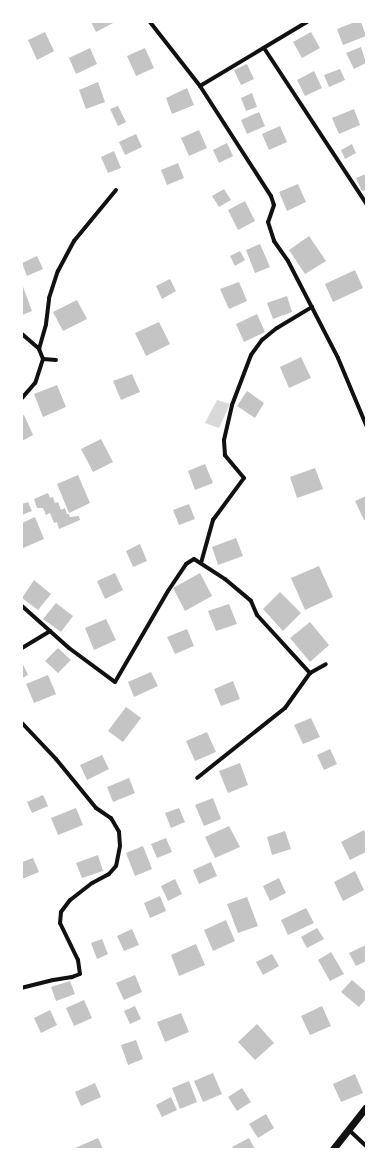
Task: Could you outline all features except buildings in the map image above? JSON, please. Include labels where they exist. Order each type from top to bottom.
[{"type":"main road","points":[[333,1149],[366,1107]]},
{"type":"street","points":[[150,22],[200,86],[270,196],[274,205],[268,222],[272,236],[288,261],[338,358],[366,425]]},
{"type":"street","points":[[200,86],[307,22]]},
{"type":"street","points":[[264,48],[366,203]]},
{"type":"street","points":[[39,349],[46,324],[49,298],[58,271],[74,242],[116,190]]},
{"type":"street","points":[[201,563],[213,520],[244,478],[225,455],[224,440],[232,405],[251,355],[262,340],[272,332],[312,307]]},
{"type":"street","points":[[22,334],[39,349],[43,359],[35,383],[22,398]]},
{"type":"street","points":[[43,359],[56,360]]},
{"type":"street","points":[[22,606],[68,648],[115,682],[150,620],[186,564],[194,559],[225,579],[251,601],[257,614],[310,673]]},
{"type":"street","points":[[22,648],[50,631]]},
{"type":"street","points":[[197,778],[285,708],[310,673],[326,664]]},
{"type":"street","points":[[22,723],[56,759],[96,808],[111,818],[119,832],[120,846],[116,866],[109,874],[92,883],[70,900],[61,912],[60,923],[78,960],[80,974],[22,988]]},
{"type":"street","points":[[348,1130],[366,1146]]},
{"type":"shaded area","points":[[217,400],[230,404],[219,428],[205,423]]}]
